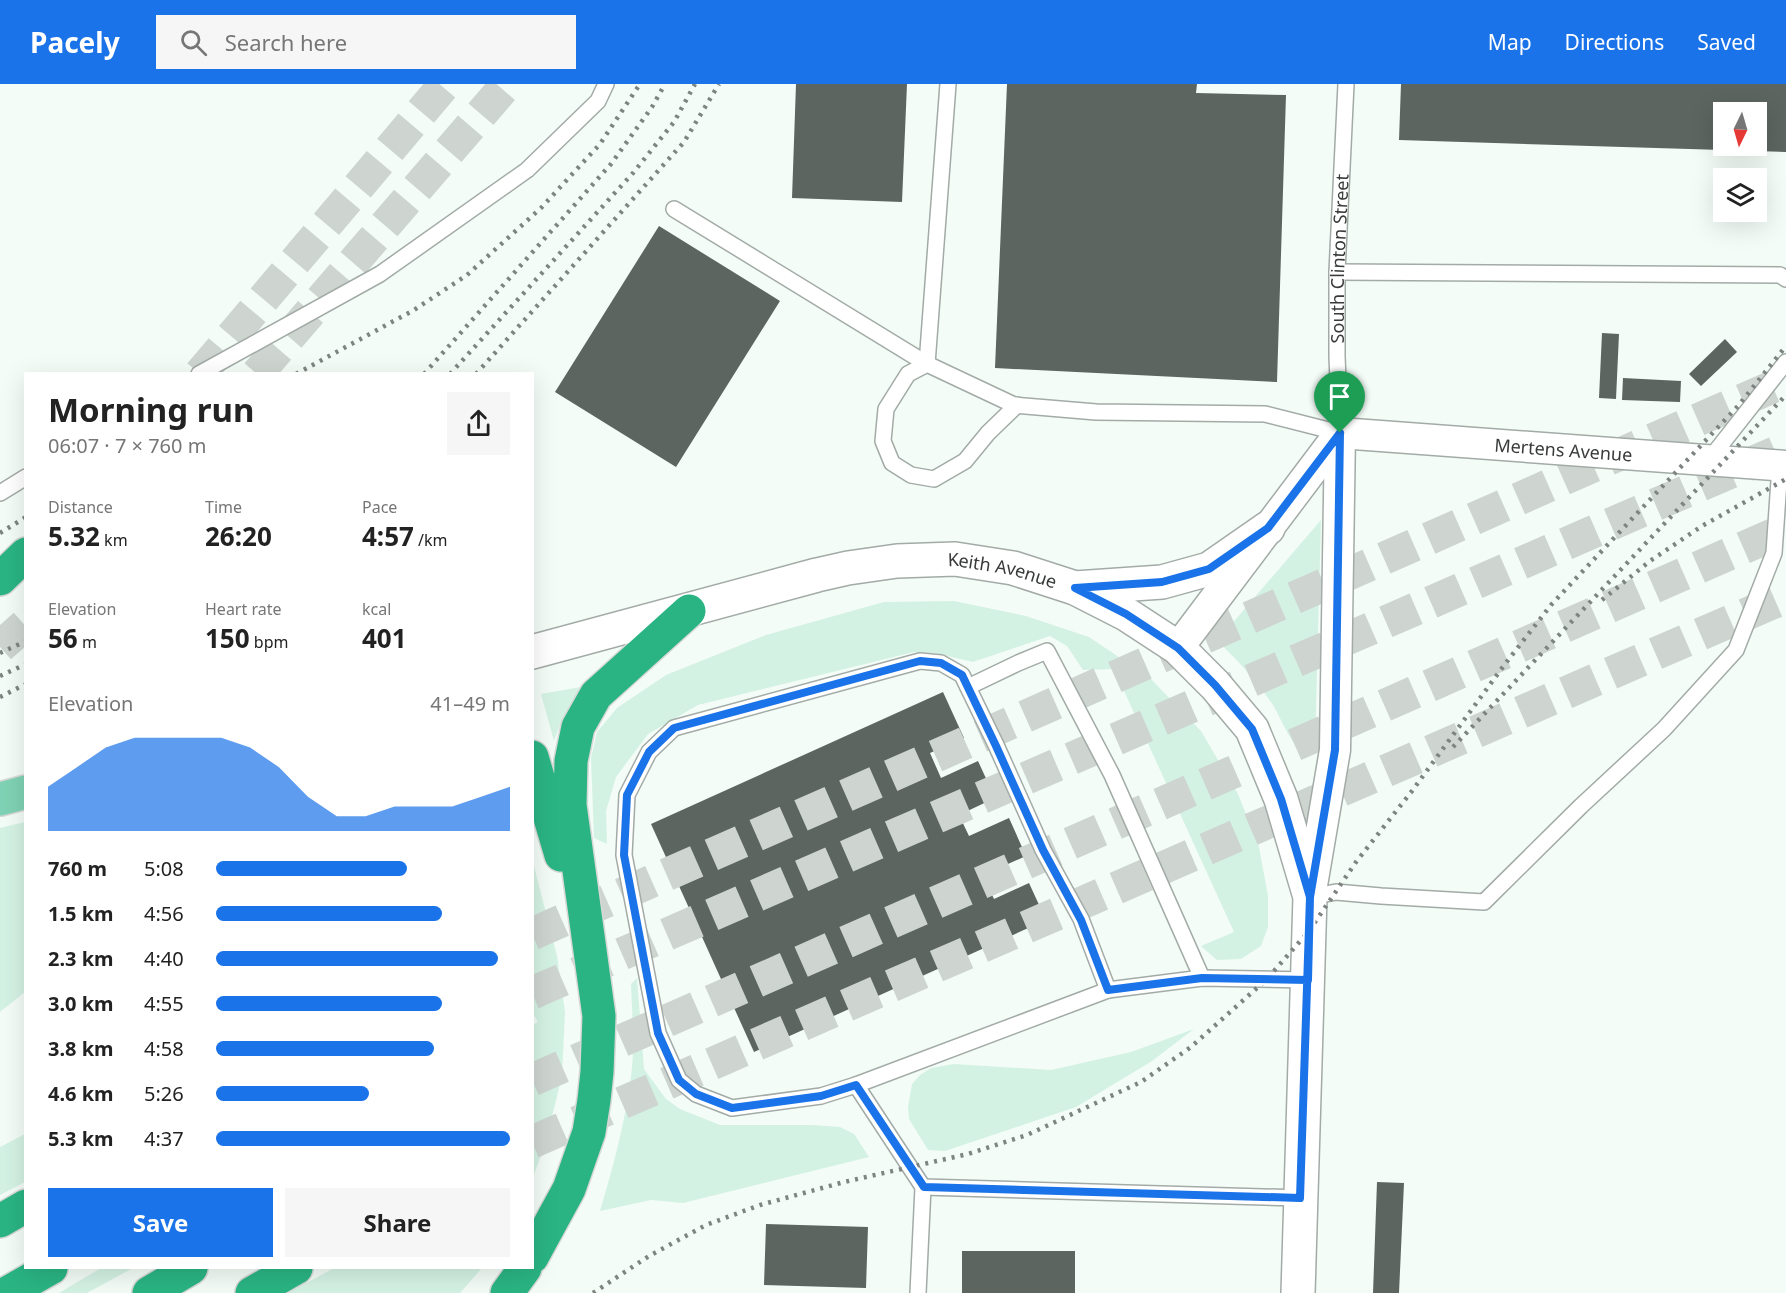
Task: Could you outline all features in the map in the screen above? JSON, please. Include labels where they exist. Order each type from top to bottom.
[{"type":"highway","points":[[0,579],[24,556]]},
{"type":"highway","points":[[534,1253],[569,1189],[589,1132],[595,1091],[599,1016],[570,806],[571,761],[578,727],[596,695],[689,610]]},
{"type":"highway","points":[[534,764],[592,958]]},
{"type":"highway","points":[[0,1221],[24,1207]]},
{"type":"highway","points":[[7,1293],[49,1269]]},
{"type":"highway","points":[[149,1293],[189,1269]]},
{"type":"highway","points":[[252,1293],[294,1269]]},
{"type":"highway","points":[[507,1293],[524,1269]]},
{"type":"main road","points":[[1075,588],[1162,582],[1209,569],[1268,528]]},
{"type":"main road","name":"Keith Avenue","points":[[534,651],[848,568],[897,561],[955,559],[1012,568],[1075,588],[1126,614],[1178,648],[1215,685],[1252,729],[1281,799],[1310,897]]},
{"type":"main road","points":[[0,799],[24,793]]},
{"type":"main road","name":"South Clinton Street","points":[[1298,1293],[1310,897]]},
{"type":"street","name":"Mertens Avenue","points":[[1340,433],[1783,466]]},
{"type":"street","points":[[1178,648],[1340,433]]},
{"type":"street","name":"South Clinton Street","points":[[1310,897],[1335,750],[1340,433]]},
{"type":"lane","points":[[203,372],[380,274],[527,170],[597,101],[606,84]]},
{"type":"lane","points":[[927,364],[948,84]]},
{"type":"lane","name":"South Clinton Street","points":[[1340,433],[1337,272],[1346,84]]},
{"type":"lane","points":[[674,209],[927,364],[1017,405],[1096,412],[1265,414],[1340,433]]},
{"type":"lane","points":[[1337,272],[1780,275],[1786,279]]},
{"type":"lane","points":[[1709,460],[1786,362]]},
{"type":"lane","points":[[927,364],[908,374],[886,409],[883,441],[892,463],[911,475],[934,479],[965,461],[1017,405]]},
{"type":"lane","points":[[1310,897],[1335,892],[1484,902],[1581,806],[1664,729],[1736,650],[1774,553],[1783,466]]},
{"type":"lane","points":[[0,493],[24,478]]},
{"type":"lane","points":[[968,687],[1047,651],[1112,775],[1202,978]]},
{"type":"lane","points":[[1108,990],[1081,920],[1043,850],[962,675],[941,663],[920,661],[674,728],[649,752],[627,795],[624,855],[658,1033],[679,1080],[696,1094],[732,1108],[821,1096],[856,1085],[1108,990],[1202,978],[1308,980]]},
{"type":"lane","points":[[856,1085],[924,1187],[918,1293]]},
{"type":"lane","points":[[924,1187],[1300,1198]]},
{"type":"green space","points":[[1321,520],[1315,747],[1306,755],[1291,739],[1261,688],[1218,642]]},
{"type":"green space","points":[[954,601],[1026,616],[1089,637],[1150,678],[1201,731],[1238,794],[1259,847],[1268,896],[1268,927],[1261,946],[1241,959],[1217,960],[1201,946],[1234,932],[1114,669],[1083,670],[1067,646],[1050,636],[973,662],[935,653],[914,652],[698,705],[648,734],[616,777],[606,811],[607,844],[594,838],[591,758],[597,732],[617,708],[666,675],[766,635],[884,602]]},
{"type":"green space","points":[[581,687],[561,722],[554,741],[541,694]]},
{"type":"green space","points":[[24,822],[24,993],[0,1012],[0,828]]},
{"type":"green space","points":[[534,866],[557,956],[565,1012],[562,1076],[545,1145],[534,1174],[534,1024],[538,1022],[534,1015]]},
{"type":"green space","points":[[637,978],[644,1069],[666,1099],[680,1109],[720,1125],[840,1127],[854,1134],[869,1157],[683,1203],[651,1200],[600,1211],[618,1145],[631,1077],[633,1030],[631,984]]},
{"type":"green space","points":[[1194,1029],[1152,1061],[1076,1107],[945,1151],[928,1150],[909,1119],[908,1107],[912,1084],[931,1068],[954,1064],[1051,1070],[1131,1052]]},
{"type":"green space","points":[[24,1135],[24,1183],[0,1195],[0,1147]]},
{"type":"green space","points":[[99,1269],[131,1269],[87,1293],[59,1293]]},
{"type":"green space","points":[[332,1269],[481,1269],[460,1293],[288,1293]]},
{"type":"building","points":[[796,84],[907,84],[902,202],[792,198]]},
{"type":"building","points":[[1007,84],[1197,84],[1196,93],[1286,95],[1277,382],[995,368]]},
{"type":"building","points":[[1401,84],[1786,84],[1786,152],[1767,151],[1767,102],[1713,102],[1713,150],[1399,140]]},
{"type":"building","points":[[659,226],[780,301],[676,467],[555,392]]},
{"type":"building","points":[[1602,333],[1619,334],[1616,399],[1599,398]]},
{"type":"building","points":[[1725,339],[1737,352],[1701,386],[1689,374]]},
{"type":"building","points":[[1623,378],[1681,381],[1680,402],[1622,400]]},
{"type":"building","points":[[943,692],[964,738],[930,753],[941,778],[978,761],[995,798],[959,815],[969,836],[1009,818],[1026,856],[983,875],[994,899],[1029,883],[1046,920],[754,1052],[651,824]]},
{"type":"building","points":[[1377,1182],[1404,1183],[1399,1293],[1373,1293]]},
{"type":"building","points":[[766,1224],[868,1227],[866,1288],[764,1285]]},
{"type":"building","points":[[962,1251],[1075,1251],[1075,1293],[962,1293]]},
{"type":"tunnel","points":[[202,372],[445,84]]},
{"type":"tunnel","points":[[259,372],[507,84]]},
{"type":"tunnel","points":[[534,933],[1786,381]]},
{"type":"tunnel","points":[[534,992],[1786,448]]},
{"type":"tunnel","points":[[534,1079],[1786,529]]},
{"type":"tunnel","points":[[534,1141],[1786,597]]},
{"type":"tunnel","points":[[0,647],[24,626]]},
{"type":"railway","points":[[300,372],[414,310],[467,275],[541,208],[600,144],[640,84]]},
{"type":"railway","points":[[426,372],[611,164],[652,107],[665,84]]},
{"type":"railway","points":[[452,372],[633,173],[674,122],[695,84]]},
{"type":"railway","points":[[478,372],[684,142],[719,84]]},
{"type":"railway","points":[[593,1293],[649,1256],[706,1225],[760,1205],[844,1182],[968,1154],[1027,1135],[1141,1082],[1191,1047],[1267,979],[1309,931],[1356,862],[1551,605],[1738,406],[1786,346]]},
{"type":"railway","points":[[1453,747],[1786,395]]},
{"type":"railway","points":[[1602,600],[1650,561],[1702,526],[1786,479]]},
{"type":"railway","points":[[0,533],[24,518]]},
{"type":"railway","points":[[0,653],[24,642]]},
{"type":"railway","points":[[0,676],[24,665]]},
{"type":"railway","points":[[0,697],[24,685]]},
{"type":"route","points":[[1340,433],[1268,528],[1209,569],[1162,582],[1075,588],[1126,614],[1178,648],[1215,685],[1252,729],[1281,799],[1310,897],[1308,980],[1202,978],[1108,990],[1081,920],[1043,850],[962,675],[941,663],[920,661],[674,728],[649,752],[627,795],[624,855],[658,1033],[679,1080],[696,1094],[732,1108],[821,1096],[856,1085],[924,1187],[1300,1198],[1308,980],[1309,931],[1310,897],[1335,750],[1340,433]]}]
